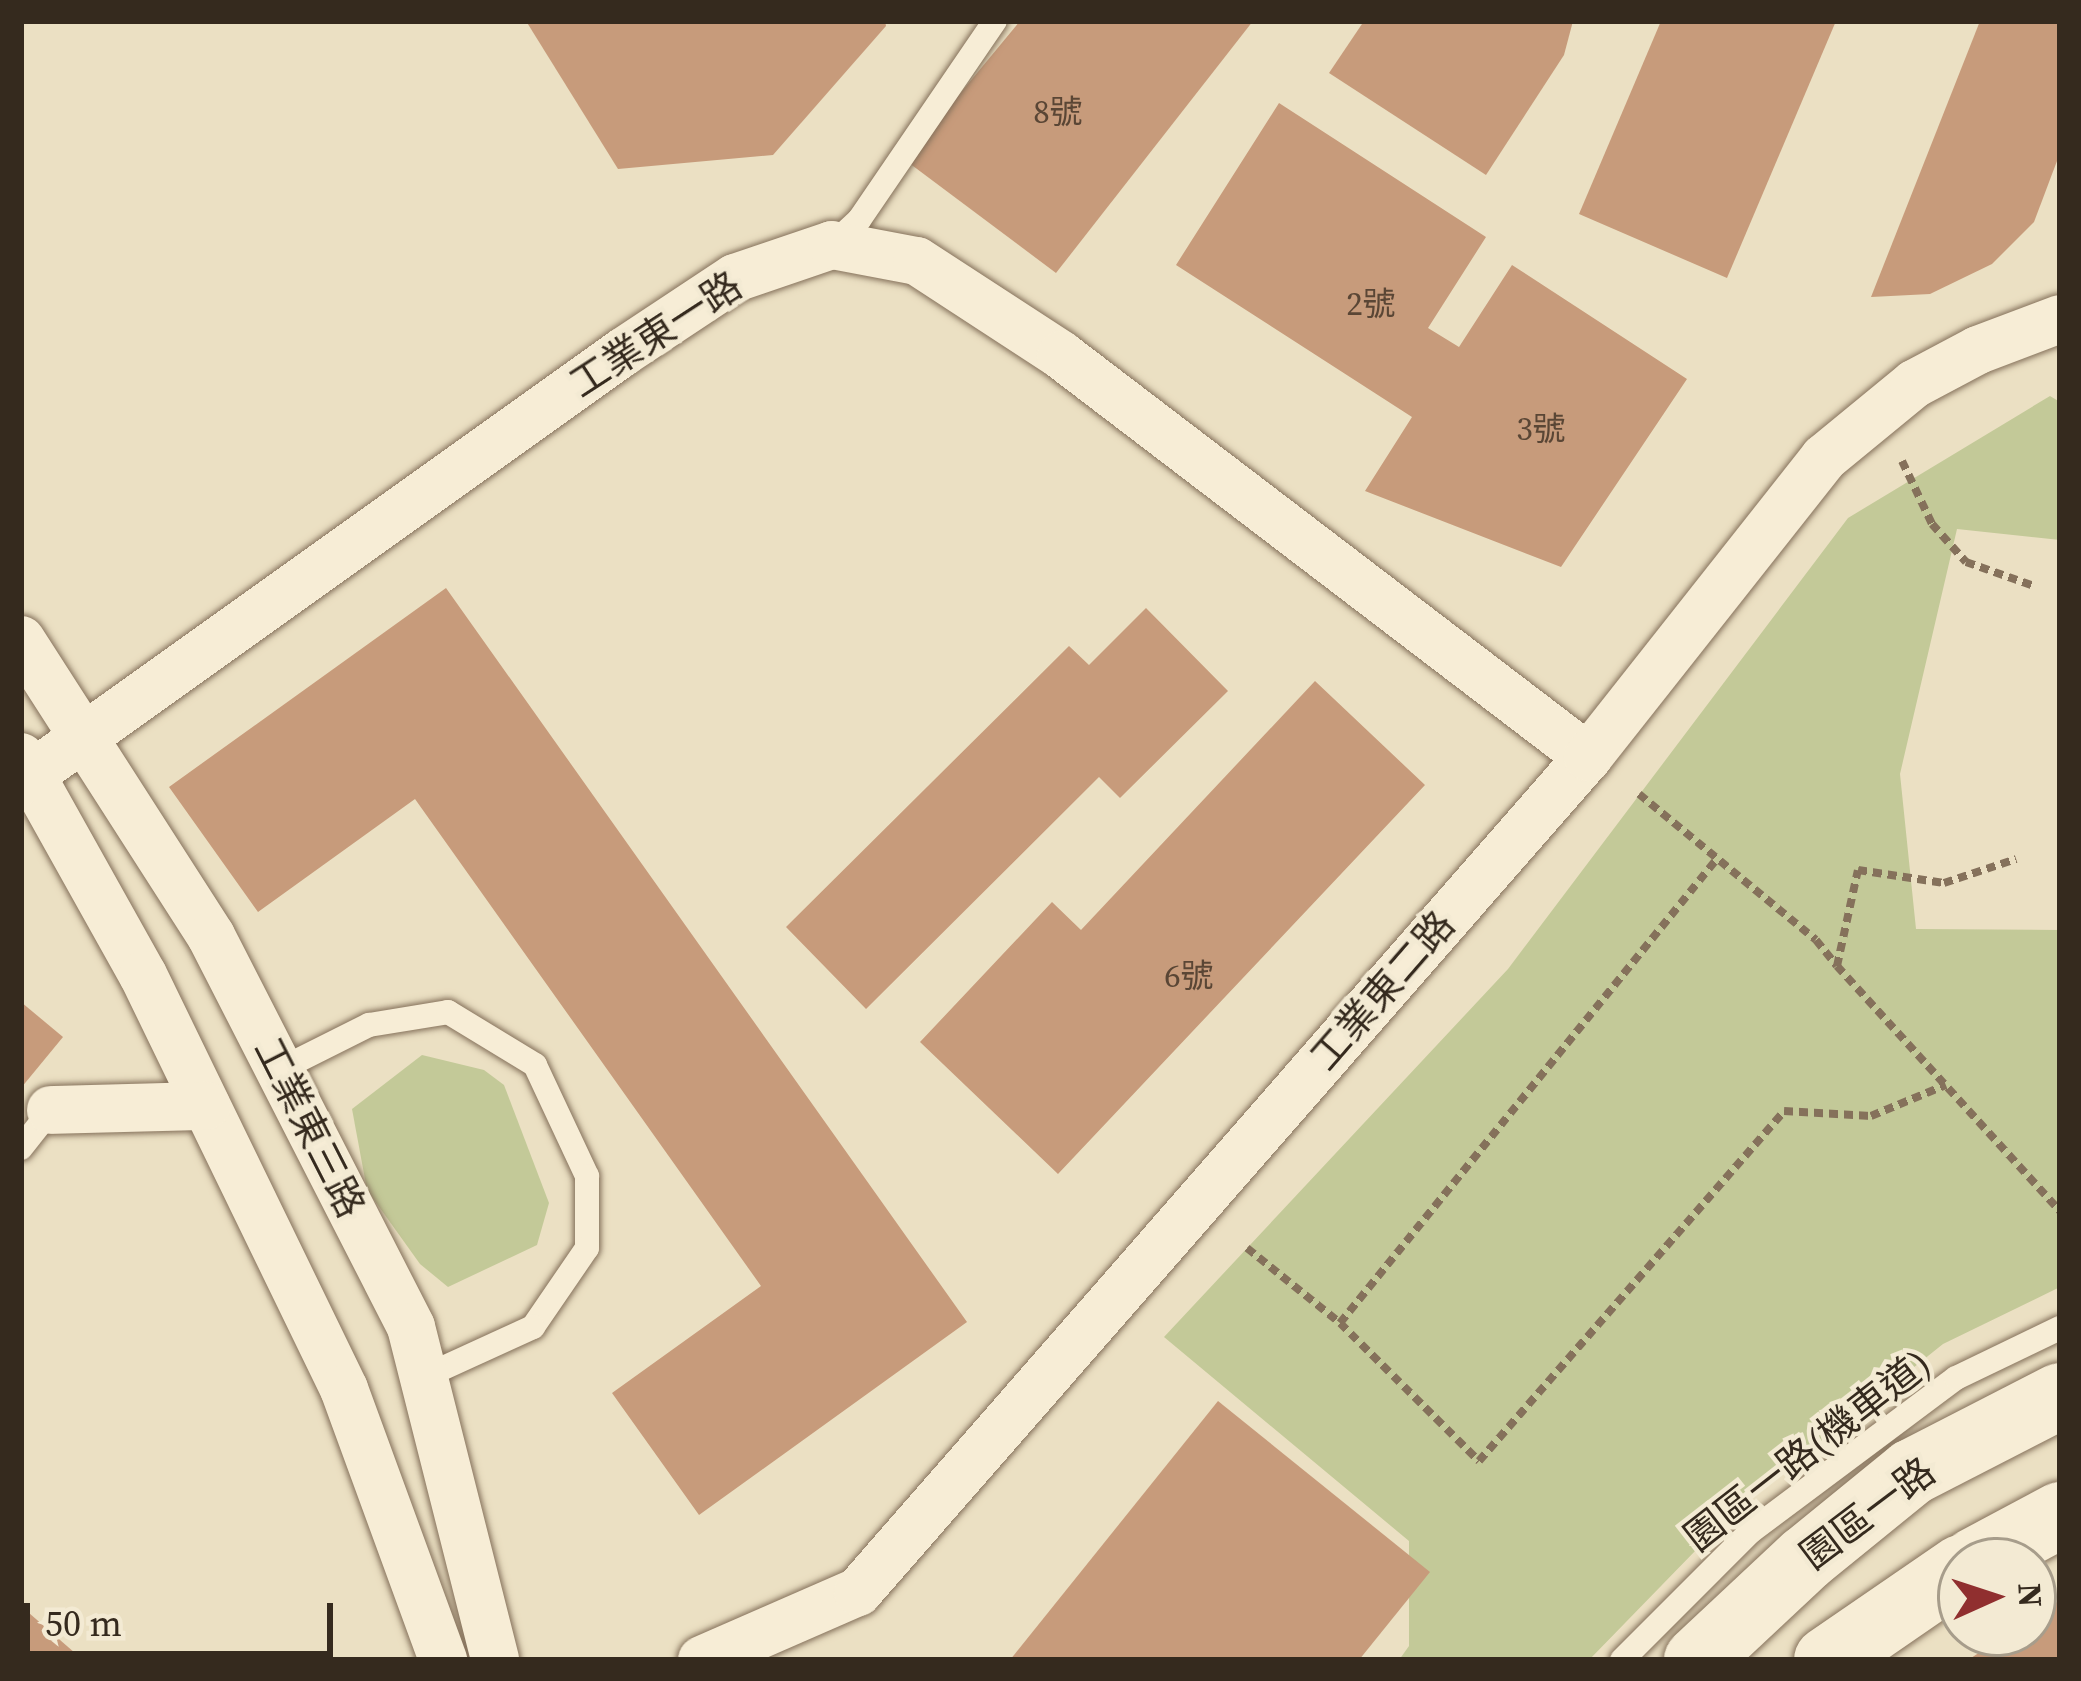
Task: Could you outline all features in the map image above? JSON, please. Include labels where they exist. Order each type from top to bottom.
[{"type":"street","name":"工業東一路","points":[[25,771],[716,290],[735,278],[832,245],[917,261],[1061,355],[1588,757]]},
{"type":"street","name":"工業東二路","points":[[702,1660],[858,1592],[1588,757],[1824,458],[1914,384],[1978,350],[2060,319]]},
{"type":"street","name":"工業東三路","points":[[21,640],[211,937],[411,1327],[495,1660]]},
{"type":"street","name":"工業東三路","points":[[25,771],[143,975],[344,1389],[443,1660]]},
{"type":"street","points":[[51,1110],[206,1106]]},
{"type":"street","name":"園區一路","points":[[1697,1660],[1805,1559],[1912,1472],[2060,1396]]},
{"type":"street","points":[[2019,1537],[2060,1515]]},
{"type":"street","points":[[1827,1660],[1937,1584]]},
{"type":"lane","points":[[832,245],[859,220],[995,21]]},
{"type":"lane","points":[[279,1070],[369,1024],[448,1012],[535,1065],[544,1084],[587,1176],[587,1248],[533,1327],[424,1377]]},
{"type":"lane","points":[[21,1148],[51,1110]]},
{"type":"lane","name":"園區一路(機車道)","points":[[1622,1660],[1750,1532],[1956,1378],[2060,1328]]},
{"type":"path","points":[[1902,461],[1932,524],[1966,562],[2035,586]]},
{"type":"path","points":[[1639,794],[1816,940],[2060,1211]]},
{"type":"path","points":[[1340,1323],[1716,860]]},
{"type":"path","points":[[1837,966],[1858,870],[1944,883],[2016,860]]},
{"type":"path","points":[[1247,1248],[1340,1323],[1478,1461],[1784,1111],[1871,1116],[1946,1084]]},
{"type":"green space","points":[[2050,396],[2060,402],[2060,540],[1957,529],[1900,774],[1916,929],[2060,930],[2060,1287],[1943,1344],[1734,1511],[1589,1660],[1399,1660],[1409,1646],[1409,1541],[1164,1337],[1508,969],[1848,518]]},
{"type":"green space","points":[[422,1055],[484,1070],[504,1085],[549,1203],[537,1245],[448,1287],[420,1264],[367,1190],[352,1109]]},
{"type":"building","points":[[526,21],[885,21],[886,26],[773,155],[618,169]]},
{"type":"building","points":[[1020,21],[1253,21],[1056,273],[905,160]]},
{"type":"building","points":[[1364,21],[1573,21],[1564,55],[1486,175],[1329,73]]},
{"type":"building","points":[[1661,21],[1836,21],[1727,278],[1579,214]]},
{"type":"building","points":[[1980,21],[2060,21],[2060,153],[2034,222],[1992,264],[1930,294],[1871,297]]},
{"type":"building","points":[[1279,103],[1486,237],[1428,328],[1459,347],[1512,265],[1687,379],[1561,567],[1365,491],[1412,417],[1176,265]]},
{"type":"building","points":[[446,588],[967,1322],[699,1515],[612,1393],[761,1286],[415,799],[258,912],[169,787]]},
{"type":"building","points":[[1146,608],[1228,691],[1120,798],[1099,777],[866,1009],[786,927],[1069,646],[1089,665]]},
{"type":"building","points":[[1315,681],[1425,785],[1058,1174],[920,1042],[1052,902],[1081,930]]},
{"type":"building","points":[[21,1002],[63,1037],[21,1088]]},
{"type":"building","points":[[1218,1401],[1430,1572],[1359,1660],[1010,1660]]},
{"type":"building","points":[[2060,1600],[2060,1660],[1968,1660],[2057,1657]]},
{"type":"building","points":[[21,1606],[83,1660],[21,1660]]}]
